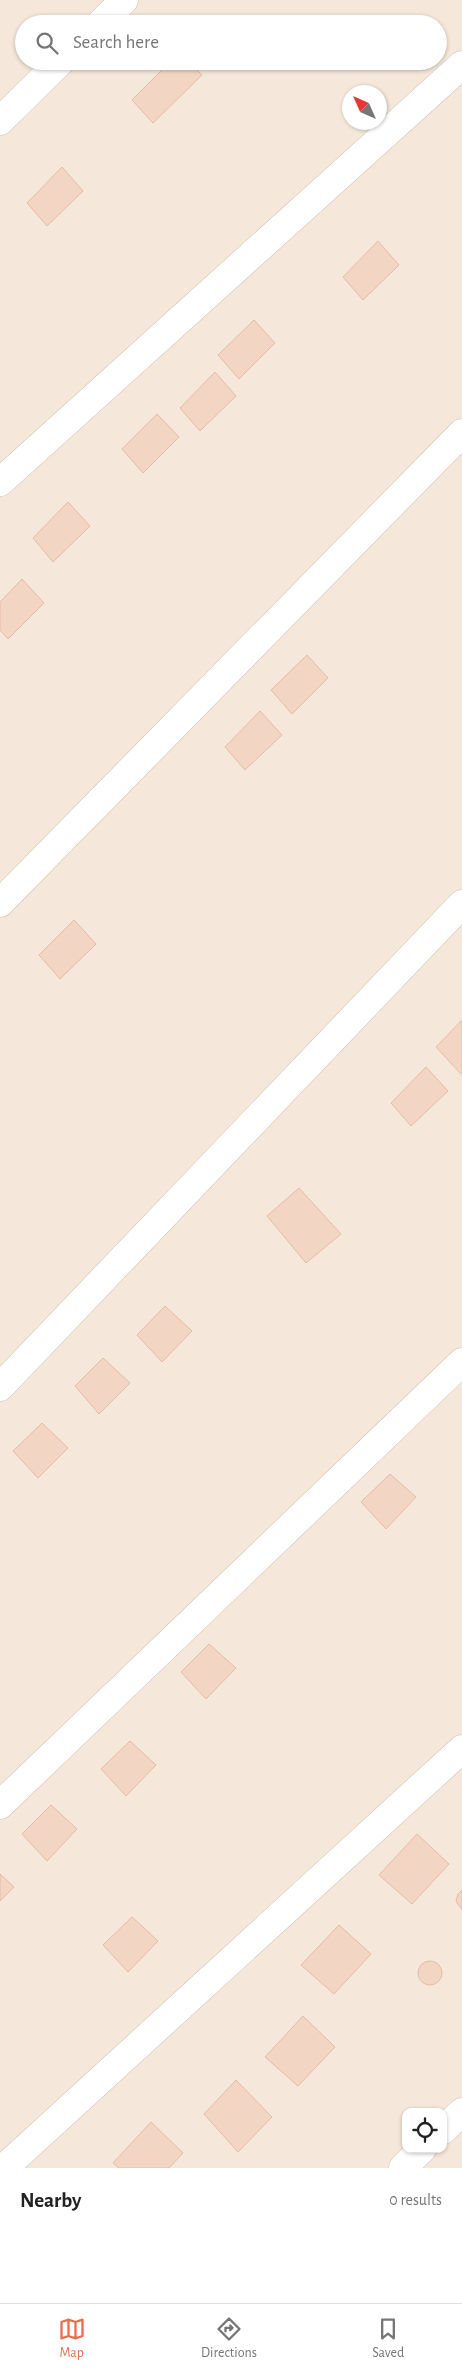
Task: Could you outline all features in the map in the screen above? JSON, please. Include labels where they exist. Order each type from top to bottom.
[{"type":"street","points":[[109,15],[124,0]]},
{"type":"street","points":[[0,482],[462,66]]},
{"type":"street","points":[[0,121],[52,70]]},
{"type":"street","points":[[0,903],[462,433]]},
{"type":"street","points":[[0,1387],[462,904]]},
{"type":"street","points":[[0,1805],[462,1362]]},
{"type":"street","points":[[4,2168],[462,1749]]},
{"type":"street","points":[[447,2126],[462,2112]]},
{"type":"street","points":[[403,2168],[418,2153]]},
{"type":"shaded area","points":[[0,0],[462,0],[462,2168],[0,2168]]},
{"type":"building","points":[[162,70],[197,70],[202,75],[153,123],[132,100]]},
{"type":"building","points":[[62,167],[83,191],[47,226],[27,203]]},
{"type":"building","points":[[378,241],[399,265],[363,300],[343,277]]},
{"type":"building","points":[[254,320],[275,343],[239,379],[218,355]]},
{"type":"building","points":[[215,372],[236,396],[200,431],[180,408]]},
{"type":"building","points":[[157,414],[179,437],[143,473],[122,449]]},
{"type":"building","points":[[68,502],[90,526],[53,562],[33,538]]},
{"type":"building","points":[[22,579],[44,603],[8,639],[0,630],[0,602]]},
{"type":"building","points":[[307,655],[328,678],[292,714],[271,690]]},
{"type":"building","points":[[260,711],[282,735],[245,770],[225,747]]},
{"type":"building","points":[[74,920],[96,944],[60,979],[39,955]]},
{"type":"building","points":[[462,1020],[462,1075],[436,1047]]},
{"type":"building","points":[[426,1067],[448,1091],[411,1126],[391,1103]]},
{"type":"building","points":[[299,1188],[341,1234],[306,1263],[267,1216]]},
{"type":"building","points":[[165,1306],[192,1331],[162,1362],[137,1335]]},
{"type":"building","points":[[103,1358],[130,1383],[99,1414],[75,1386]]},
{"type":"building","points":[[42,1423],[68,1448],[38,1478],[13,1451]]},
{"type":"building","points":[[390,1474],[416,1497],[386,1529],[361,1502]]},
{"type":"building","points":[[209,1644],[236,1668],[206,1699],[181,1672]]},
{"type":"building","points":[[130,1741],[156,1765],[126,1796],[101,1769]]},
{"type":"building","points":[[51,1805],[77,1829],[47,1861],[22,1834]]},
{"type":"building","points":[[417,1834],[449,1864],[412,1904],[379,1875]]},
{"type":"building","points":[[0,1874],[14,1887],[0,1901]]},
{"type":"building","points":[[462,1890],[462,1910],[456,1901],[458,1894]]},
{"type":"building","points":[[132,1917],[158,1941],[128,1972],[103,1945]]},
{"type":"building","points":[[339,1925],[371,1954],[334,1994],[301,1965]]},
{"type":"building","points":[[430,1961],[438,1965],[442,1973],[438,1981],[430,1985],[422,1981],[418,1973],[422,1965]]},
{"type":"building","points":[[303,2016],[335,2047],[298,2086],[265,2057]]},
{"type":"building","points":[[236,2080],[272,2117],[238,2152],[204,2114]]},
{"type":"building","points":[[151,2122],[183,2153],[169,2168],[119,2168],[113,2163]]}]
